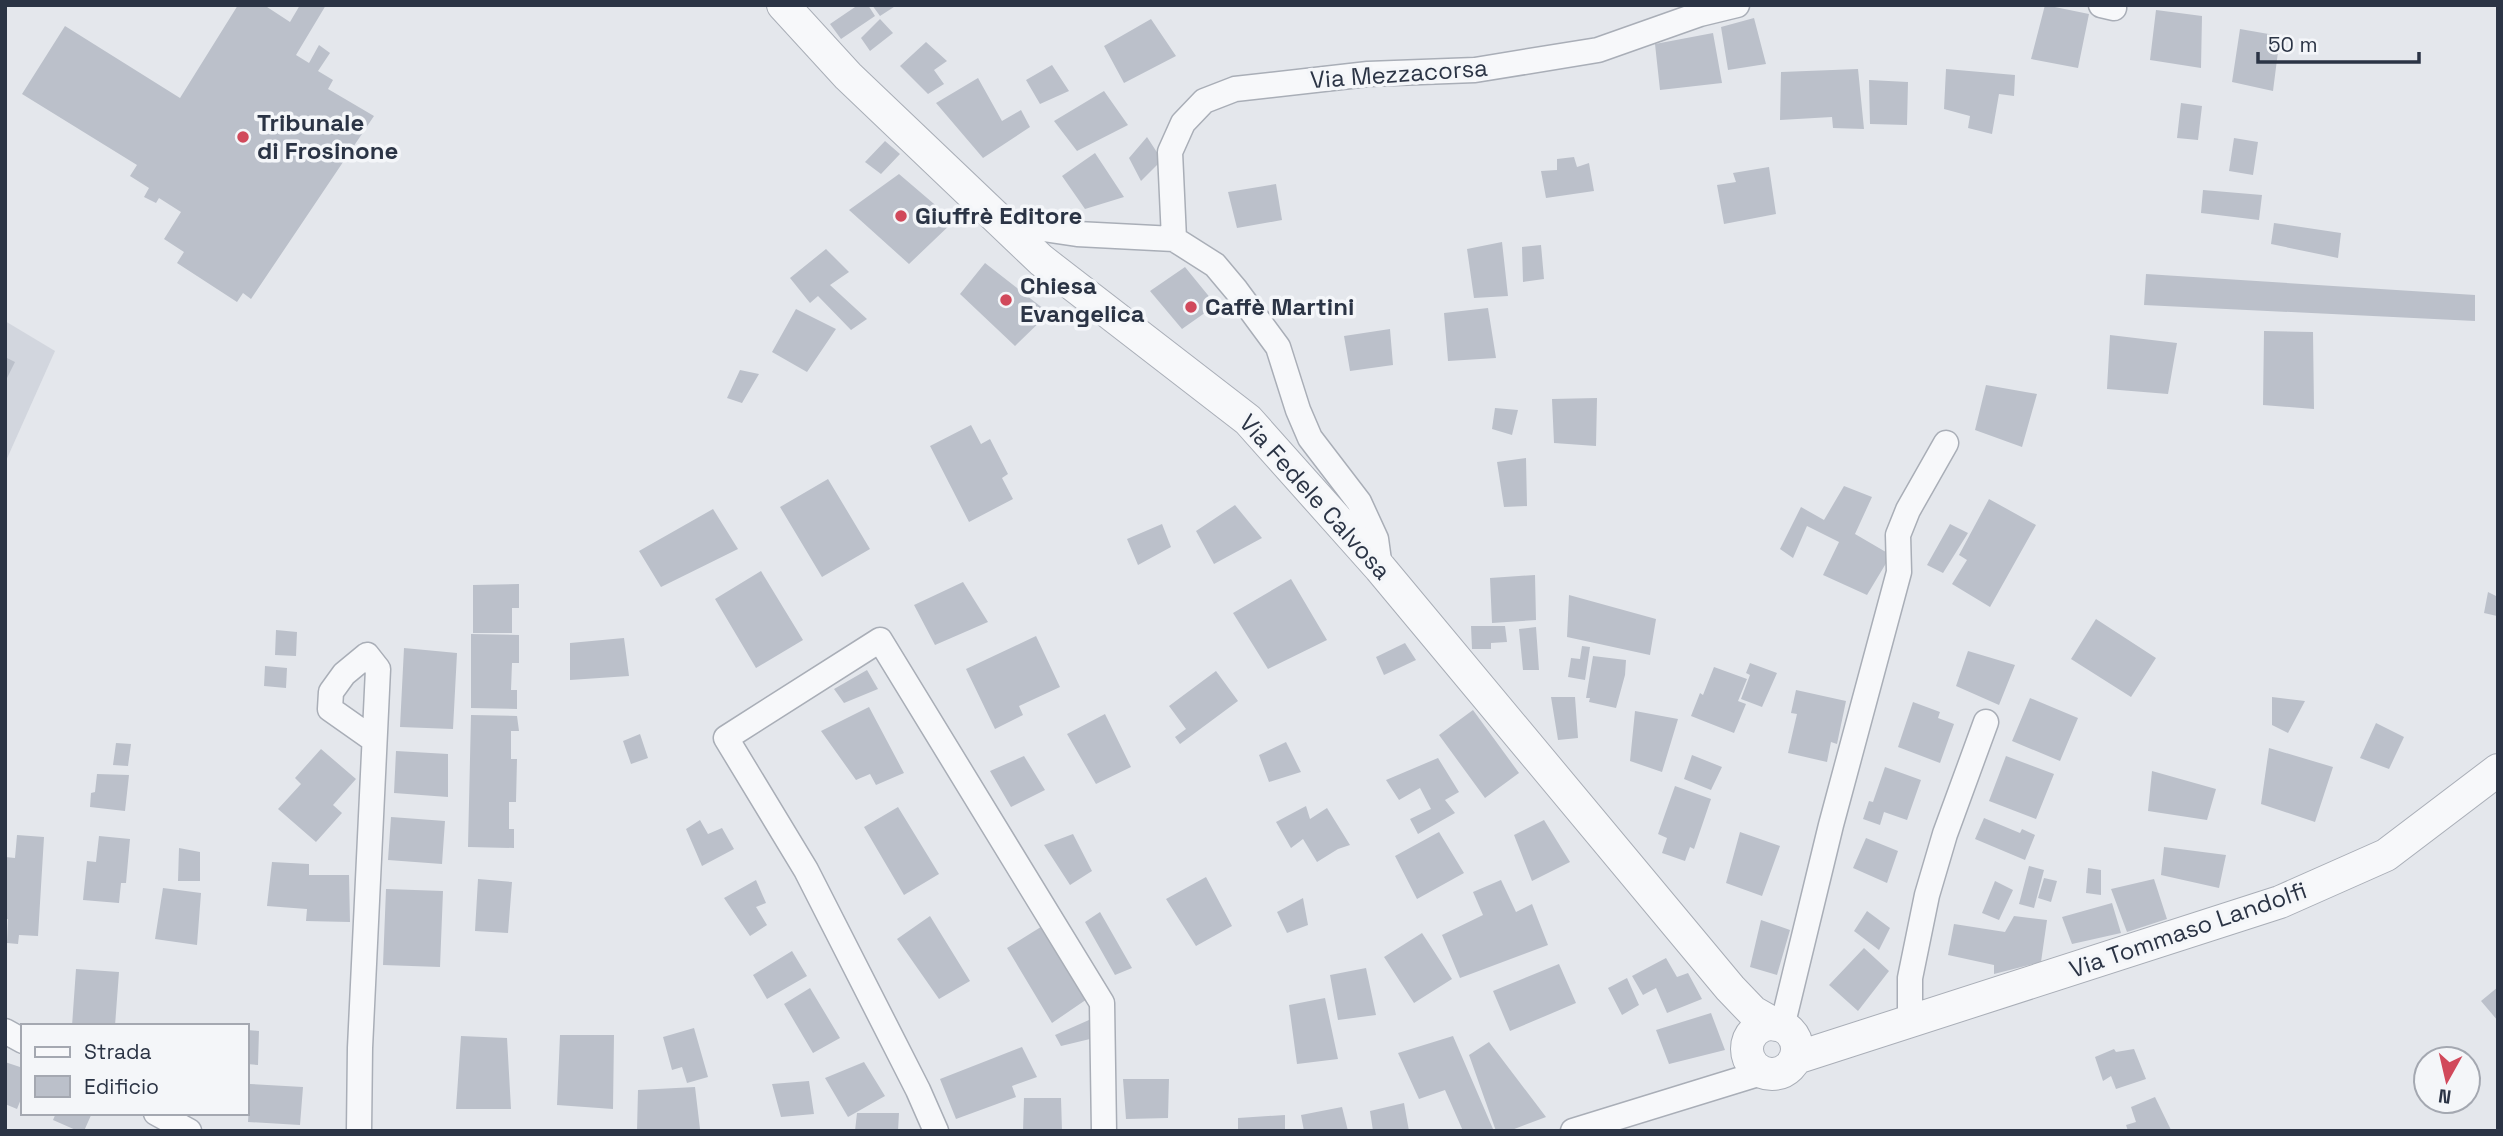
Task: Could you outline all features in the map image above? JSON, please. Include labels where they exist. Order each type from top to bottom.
[{"type":"street","name":"Via Fedele Calvosa","points":[[783,5],[848,76],[1041,260],[1248,420],[1380,568],[1730,988],[1753,1012],[1787,1036]]},
{"type":"street","name":"Via Mezzacorsa","points":[[1174,239],[1170,152],[1183,123],[1204,101],[1235,89],[1368,74],[1475,70],[1598,50],[1700,14],[1737,5]]},
{"type":"street","points":[[1003,223],[1077,234],[1174,239],[1215,265],[1260,320],[1278,347],[1310,438],[1359,502],[1376,540],[1380,568]]},
{"type":"street","points":[[1752,1058],[1779,1074],[1786,1070],[1787,1036],[1831,825],[1899,572],[1898,534],[1908,510],[1946,443]]},
{"type":"street","points":[[936,1131],[918,1090],[806,870],[726,738],[880,640],[1102,1003],[1104,1131]]},
{"type":"street","points":[[1910,1022],[1910,978],[1927,895],[1945,834],[1986,722]]},
{"type":"street","points":[[359,1131],[360,1048],[374,740]]},
{"type":"street","name":"Via Tommaso Landolfi","points":[[1787,1036],[1854,1040],[2280,902],[2386,855],[2498,771]]},
{"type":"street","name":"Via Fedele Calvosa","points":[[1730,988],[1738,1005],[1752,1058]]},
{"type":"street","points":[[1573,1131],[1708,1088],[1752,1058],[1756,1029],[1764,1025],[1787,1036]]},
{"type":"street","points":[[5,1031],[21,1040]]},
{"type":"street","points":[[160,1115],[189,1131]]},
{"type":"shaded area","points":[[5,321],[55,351],[5,463]]},
{"type":"building","points":[[238,5],[264,5],[290,22],[300,5],[326,5],[296,55],[309,63],[319,45],[330,53],[318,71],[333,80],[328,89],[374,116],[251,299],[243,293],[237,302],[177,263],[184,252],[164,239],[181,212],[159,198],[156,203],[144,197],[149,188],[130,176],[137,165],[22,94],[65,26],[180,98]]},
{"type":"building","points":[[858,5],[868,5],[875,16],[841,39],[830,24]]},
{"type":"building","points":[[872,5],[897,5],[880,16]]},
{"type":"building","points":[[2045,5],[2089,14],[2078,68],[2031,59]]},
{"type":"building","points":[[2156,10],[2202,16],[2201,68],[2150,60]]},
{"type":"building","points":[[1754,18],[1766,64],[1728,70],[1721,27]]},
{"type":"building","points":[[880,19],[893,33],[870,51],[861,38]]},
{"type":"building","points":[[1151,19],[1176,56],[1124,83],[1104,46]]},
{"type":"building","points":[[2240,29],[2280,36],[2273,91],[2232,82]]},
{"type":"building","points":[[1713,33],[1722,83],[1660,90],[1655,44]]},
{"type":"building","points":[[926,42],[947,61],[934,70],[944,84],[928,94],[900,66]]},
{"type":"building","points":[[1052,65],[1069,91],[1040,104],[1026,80]]},
{"type":"building","points":[[1858,69],[1864,129],[1833,128],[1832,117],[1780,120],[1781,72]]},
{"type":"building","points":[[1946,69],[2015,75],[2014,96],[1999,94],[1992,134],[1968,128],[1970,116],[1944,109]]},
{"type":"building","points":[[978,78],[1002,121],[1021,110],[1030,127],[983,158],[936,103]]},
{"type":"building","points":[[1869,80],[1908,82],[1907,125],[1870,124]]},
{"type":"building","points":[[1104,91],[1128,125],[1077,151],[1054,121]]},
{"type":"building","points":[[2181,103],[2202,106],[2198,140],[2177,138]]},
{"type":"building","points":[[1147,137],[1162,160],[1141,181],[1129,158]]},
{"type":"building","points":[[2234,138],[2258,142],[2253,175],[2229,171]]},
{"type":"building","points":[[885,141],[900,154],[881,174],[865,162]]},
{"type":"building","points":[[1095,153],[1124,197],[1085,209],[1062,176]]},
{"type":"building","points":[[1574,157],[1577,167],[1589,163],[1594,191],[1546,198],[1541,171],[1557,170],[1557,159]]},
{"type":"building","points":[[1769,167],[1776,214],[1724,224],[1717,185],[1736,182],[1733,173]]},
{"type":"building","name":"Giuffrè Editore","points":[[899,174],[954,221],[909,264],[849,210]]},
{"type":"building","points":[[1276,184],[1282,220],[1237,228],[1228,192]]},
{"type":"building","points":[[2203,190],[2262,195],[2259,220],[2201,213]]},
{"type":"building","points":[[2274,223],[2341,233],[2338,258],[2271,244]]},
{"type":"building","points":[[1502,242],[1508,296],[1474,298],[1467,249]]},
{"type":"building","points":[[1541,245],[1544,279],[1523,282],[1522,247]]},
{"type":"building","points":[[826,249],[849,272],[830,285],[867,319],[851,330],[818,296],[810,303],[790,278]]},
{"type":"building","points":[[985,263],[1049,313],[1015,346],[960,294]]},
{"type":"building","points":[[1185,267],[1216,305],[1182,329],[1150,291]]},
{"type":"building","points":[[2146,274],[2475,295],[2475,321],[2144,305]]},
{"type":"building","points":[[1488,308],[1496,358],[1448,361],[1444,313]]},
{"type":"building","points":[[796,309],[836,329],[807,372],[772,352]]},
{"type":"building","points":[[1390,329],[1393,365],[1350,371],[1344,336]]},
{"type":"building","points":[[2264,331],[2313,332],[2314,409],[2263,405]]},
{"type":"building","points":[[2110,335],[2177,343],[2168,394],[2107,389]]},
{"type":"building","points":[[5,357],[15,362],[5,382]]},
{"type":"building","points":[[740,370],[759,374],[742,403],[727,398]]},
{"type":"building","points":[[1986,385],[2037,394],[2022,447],[1975,430]]},
{"type":"building","points":[[1597,398],[1596,446],[1554,443],[1552,399]]},
{"type":"building","points":[[1495,408],[1518,410],[1512,435],[1492,429]]},
{"type":"building","points":[[971,425],[981,444],[990,439],[1008,474],[1002,478],[1013,499],[969,522],[930,446]]},
{"type":"building","points":[[1526,458],[1527,506],[1504,507],[1497,462]]},
{"type":"building","points":[[828,479],[870,549],[822,577],[780,507]]},
{"type":"building","points":[[1844,486],[1872,497],[1855,534],[1891,555],[1867,595],[1823,575],[1839,542],[1807,526],[1793,558],[1780,549],[1801,507],[1824,520]]},
{"type":"building","points":[[1989,499],[2036,525],[1990,607],[1952,584],[1967,560],[1959,555]]},
{"type":"building","points":[[1235,505],[1262,538],[1214,564],[1196,531]]},
{"type":"building","points":[[713,509],[738,549],[661,587],[639,551]]},
{"type":"building","points":[[1162,524],[1171,547],[1138,565],[1127,539]]},
{"type":"building","points":[[1950,524],[1968,533],[1943,573],[1927,565]]},
{"type":"building","points":[[761,571],[803,640],[756,668],[715,599]]},
{"type":"building","points":[[1535,575],[1536,620],[1492,623],[1490,578]]},
{"type":"building","points":[[1291,579],[1327,640],[1268,669],[1233,613]]},
{"type":"building","points":[[963,582],[988,622],[935,645],[914,605]]},
{"type":"building","points":[[519,584],[519,608],[512,608],[512,633],[473,633],[473,585]]},
{"type":"building","points":[[2488,592],[2498,597],[2497,616],[2484,613]]},
{"type":"building","points":[[1569,595],[1656,619],[1650,655],[1567,637]]},
{"type":"building","points":[[2096,619],[2156,658],[2131,697],[2071,659]]},
{"type":"building","points":[[1471,626],[1505,626],[1507,642],[1491,643],[1491,649],[1472,649]]},
{"type":"building","points":[[1536,627],[1539,670],[1523,670],[1519,629]]},
{"type":"building","points":[[276,630],[297,632],[296,656],[275,655]]},
{"type":"building","points":[[471,634],[519,635],[519,663],[512,663],[511,690],[517,690],[517,709],[471,708]]},
{"type":"building","points":[[1036,636],[1060,687],[1019,706],[1023,715],[995,729],[966,669]]},
{"type":"building","points":[[624,638],[629,676],[570,680],[570,643]]},
{"type":"building","points":[[1405,643],[1416,660],[1384,675],[1376,657]]},
{"type":"building","points":[[1582,646],[1590,647],[1585,680],[1568,677],[1571,658],[1580,659]]},
{"type":"building","points":[[404,648],[457,653],[453,729],[400,727]]},
{"type":"building","points":[[1968,651],[2015,665],[1999,705],[1956,686]]},
{"type":"building","points":[[1593,656],[1626,660],[1616,708],[1589,702],[1590,698],[1586,698]]},
{"type":"building","points":[[1750,663],[1777,673],[1762,707],[1741,699],[1750,675],[1746,673]]},
{"type":"building","points":[[265,666],[287,668],[286,688],[264,686]]},
{"type":"building","points":[[1714,667],[1747,679],[1738,701],[1746,704],[1734,733],[1691,716]]},
{"type":"building","points":[[867,670],[878,689],[844,703],[834,689]]},
{"type":"building","points":[[1216,671],[1238,701],[1180,744],[1175,737],[1186,729],[1169,706]]},
{"type":"building","points":[[1796,690],[1846,701],[1837,744],[1831,742],[1827,762],[1788,753],[1797,714],[1791,713]]},
{"type":"building","points":[[1551,697],[1575,697],[1578,738],[1558,740]]},
{"type":"building","points":[[2272,697],[2305,701],[2288,733],[2272,725]]},
{"type":"building","points":[[2030,698],[2078,718],[2060,761],[2012,741]]},
{"type":"building","points":[[1913,702],[1940,712],[1938,718],[1954,724],[1940,763],[1898,747]]},
{"type":"building","points":[[869,707],[904,773],[876,785],[870,774],[856,780],[821,731]]},
{"type":"building","points":[[1473,710],[1519,773],[1485,798],[1439,735]]},
{"type":"building","points":[[1635,711],[1678,719],[1662,772],[1630,761]]},
{"type":"building","points":[[1105,714],[1131,767],[1096,784],[1067,734]]},
{"type":"building","points":[[471,715],[517,716],[519,731],[511,731],[511,759],[517,759],[516,802],[509,802],[509,829],[514,829],[514,848],[468,847]]},
{"type":"building","points":[[2376,723],[2404,737],[2389,769],[2360,758]]},
{"type":"building","points":[[640,734],[648,758],[631,764],[623,741]]},
{"type":"building","points":[[1286,742],[1301,772],[1269,782],[1259,755]]},
{"type":"building","points":[[116,743],[131,744],[128,766],[113,765]]},
{"type":"building","points":[[2269,748],[2333,767],[2315,822],[2261,804]]},
{"type":"building","points":[[321,749],[356,779],[333,805],[342,813],[316,842],[278,809],[301,784],[295,778]]},
{"type":"building","points":[[396,751],[448,754],[448,797],[394,793]]},
{"type":"building","points":[[1692,755],[1722,767],[1711,790],[1684,779]]},
{"type":"building","points":[[1024,756],[1045,790],[1011,807],[990,771]]},
{"type":"building","points":[[2006,756],[2054,774],[2036,819],[1989,801]]},
{"type":"building","points":[[1438,758],[1459,792],[1445,800],[1455,813],[1418,834],[1410,819],[1431,809],[1420,788],[1399,800],[1386,780]]},
{"type":"building","points":[[1885,767],[1921,780],[1907,820],[1884,812],[1880,825],[1863,819],[1869,801],[1873,802]]},
{"type":"building","points":[[2152,771],[2216,789],[2207,820],[2148,811]]},
{"type":"building","points":[[97,774],[129,775],[125,811],[90,807]]},
{"type":"building","points":[[1675,786],[1711,799],[1694,849],[1690,847],[1685,861],[1662,853],[1667,838],[1658,834]]},
{"type":"building","points":[[1306,806],[1310,819],[1327,808],[1350,845],[1317,862],[1303,839],[1291,848],[1276,822]]},
{"type":"building","points":[[898,807],[939,874],[904,895],[864,827]]},
{"type":"building","points":[[391,817],[445,821],[442,864],[388,860]]},
{"type":"building","points":[[1984,818],[2020,833],[2022,829],[2035,835],[2025,860],[1975,839]]},
{"type":"building","points":[[700,820],[708,834],[722,828],[734,849],[702,866],[686,829]]},
{"type":"building","points":[[1544,820],[1570,862],[1532,881],[1514,835]]},
{"type":"building","points":[[1439,832],[1464,873],[1417,899],[1395,856]]},
{"type":"building","points":[[1740,832],[1780,846],[1762,896],[1726,883]]},
{"type":"building","points":[[1073,834],[1092,871],[1070,885],[1044,845]]},
{"type":"building","points":[[17,835],[44,837],[38,936],[19,935],[18,944],[7,943],[8,919],[5,919],[5,857],[15,858]]},
{"type":"building","points":[[99,836],[130,839],[126,883],[121,883],[119,903],[83,900],[87,861],[96,862]]},
{"type":"building","points":[[1866,838],[1898,851],[1887,883],[1853,868]]},
{"type":"building","points":[[2164,847],[2226,855],[2219,888],[2161,875]]},
{"type":"building","points":[[179,848],[200,852],[200,881],[178,881]]},
{"type":"building","points":[[272,862],[309,864],[309,875],[349,875],[350,922],[306,921],[307,909],[267,906]]},
{"type":"building","points":[[2029,866],[2044,870],[2034,908],[2019,904]]},
{"type":"building","points":[[2088,868],[2101,870],[2101,895],[2086,893]]},
{"type":"building","points":[[1206,877],[1232,926],[1196,946],[1166,899]]},
{"type":"building","points":[[2044,878],[2057,881],[2051,902],[2038,898]]},
{"type":"building","points":[[478,879],[512,882],[508,933],[475,931]]},
{"type":"building","points":[[2154,879],[2167,919],[2127,932],[2111,889]]},
{"type":"building","points":[[756,880],[766,903],[756,907],[767,925],[750,936],[724,898]]},
{"type":"building","points":[[1501,880],[1516,912],[1532,904],[1548,945],[1460,978],[1442,935],[1483,915],[1473,892]]},
{"type":"building","points":[[1995,881],[2013,890],[1999,920],[1982,913]]},
{"type":"building","points":[[163,888],[201,893],[197,945],[155,939]]},
{"type":"building","points":[[386,889],[443,891],[440,967],[383,965]]},
{"type":"building","points":[[1303,898],[1308,925],[1287,933],[1277,912]]},
{"type":"building","points":[[2112,903],[2121,933],[2072,944],[2062,917]]},
{"type":"building","points":[[1867,911],[1890,928],[1879,950],[1854,931]]},
{"type":"building","points":[[1100,912],[1132,968],[1115,975],[1085,922]]},
{"type":"building","points":[[930,916],[970,981],[939,999],[897,939]]},
{"type":"building","points":[[2014,916],[2047,920],[2041,962],[1994,974],[1994,965],[1948,955],[1954,924],[2005,932]]},
{"type":"building","points":[[1761,920],[1790,930],[1777,975],[1750,967]]},
{"type":"building","points":[[1044,925],[1090,997],[1052,1023],[1007,948]]},
{"type":"building","points":[[1422,933],[1452,979],[1414,1003],[1384,957]]},
{"type":"building","points":[[1864,948],[1889,971],[1858,1011],[1829,985]]},
{"type":"building","points":[[792,951],[807,976],[767,999],[753,975]]},
{"type":"building","points":[[1666,958],[1677,977],[1688,973],[1702,999],[1667,1013],[1656,988],[1643,995],[1632,976]]},
{"type":"building","points":[[1559,964],[1576,1003],[1510,1031],[1493,991]]},
{"type":"building","points":[[1366,968],[1376,1015],[1338,1020],[1330,975]]},
{"type":"building","points":[[76,969],[119,972],[115,1024],[72,1024]]},
{"type":"building","points":[[1627,978],[1639,1005],[1622,1015],[1608,988]]},
{"type":"building","points":[[2498,987],[2498,1021],[2481,1001]]},
{"type":"building","points":[[810,988],[840,1038],[813,1053],[784,1004]]},
{"type":"building","points":[[1325,998],[1338,1059],[1297,1064],[1289,1005]]},
{"type":"building","points":[[1711,1013],[1725,1050],[1669,1064],[1656,1030]]},
{"type":"building","points":[[1089,1020],[1090,1039],[1061,1046],[1055,1035]]},
{"type":"building","points":[[694,1028],[708,1077],[687,1083],[682,1067],[672,1070],[663,1037]]},
{"type":"building","points":[[248,1030],[259,1031],[258,1065],[248,1064]]},
{"type":"building","points":[[560,1035],[614,1035],[613,1109],[557,1105]]},
{"type":"building","points":[[461,1036],[507,1038],[511,1109],[456,1109]]},
{"type":"building","points":[[1453,1036],[1493,1129],[1463,1131],[1445,1090],[1419,1099],[1398,1053]]},
{"type":"building","points":[[1489,1042],[1546,1117],[1509,1131],[1496,1131],[1469,1055]]},
{"type":"building","points":[[1022,1047],[1037,1077],[1012,1086],[1016,1097],[956,1119],[940,1079]]},
{"type":"building","points":[[2114,1049],[2116,1052],[2134,1049],[2146,1079],[2116,1089],[2111,1076],[2103,1081],[2095,1057]]},
{"type":"building","points":[[5,1062],[21,1067],[21,1099],[17,1109],[5,1104]]},
{"type":"building","points":[[864,1062],[885,1096],[848,1117],[825,1078]]},
{"type":"building","points":[[1123,1079],[1169,1079],[1168,1118],[1126,1119]]},
{"type":"building","points":[[809,1081],[814,1114],[781,1117],[772,1084]]},
{"type":"building","points":[[250,1084],[303,1087],[300,1125],[248,1122]]},
{"type":"building","points":[[695,1087],[700,1129],[637,1131],[638,1090]]},
{"type":"building","points":[[2155,1097],[2171,1130],[2128,1131],[2126,1125],[2136,1122],[2131,1107]]},
{"type":"building","points":[[1024,1098],[1061,1098],[1062,1131],[1023,1131]]},
{"type":"building","points":[[1404,1103],[1409,1131],[1373,1131],[1370,1111]]},
{"type":"building","points":[[1342,1107],[1348,1131],[1304,1131],[1301,1115]]},
{"type":"building","points":[[857,1113],[899,1113],[898,1131],[855,1131]]},
{"type":"building","points":[[55,1115],[91,1115],[84,1131],[53,1120]]},
{"type":"building","points":[[1285,1115],[1285,1131],[1238,1131],[1238,1118]]},
{"type":"place","name":"Tribunale di Frosinone","points":[[243,137]]},
{"type":"place","name":"Giuffrè Editore","points":[[901,216]]},
{"type":"place","name":"Chiesa Evangelica","points":[[1006,300]]},
{"type":"place","name":"Caffè Martini","points":[[1191,307]]}]
